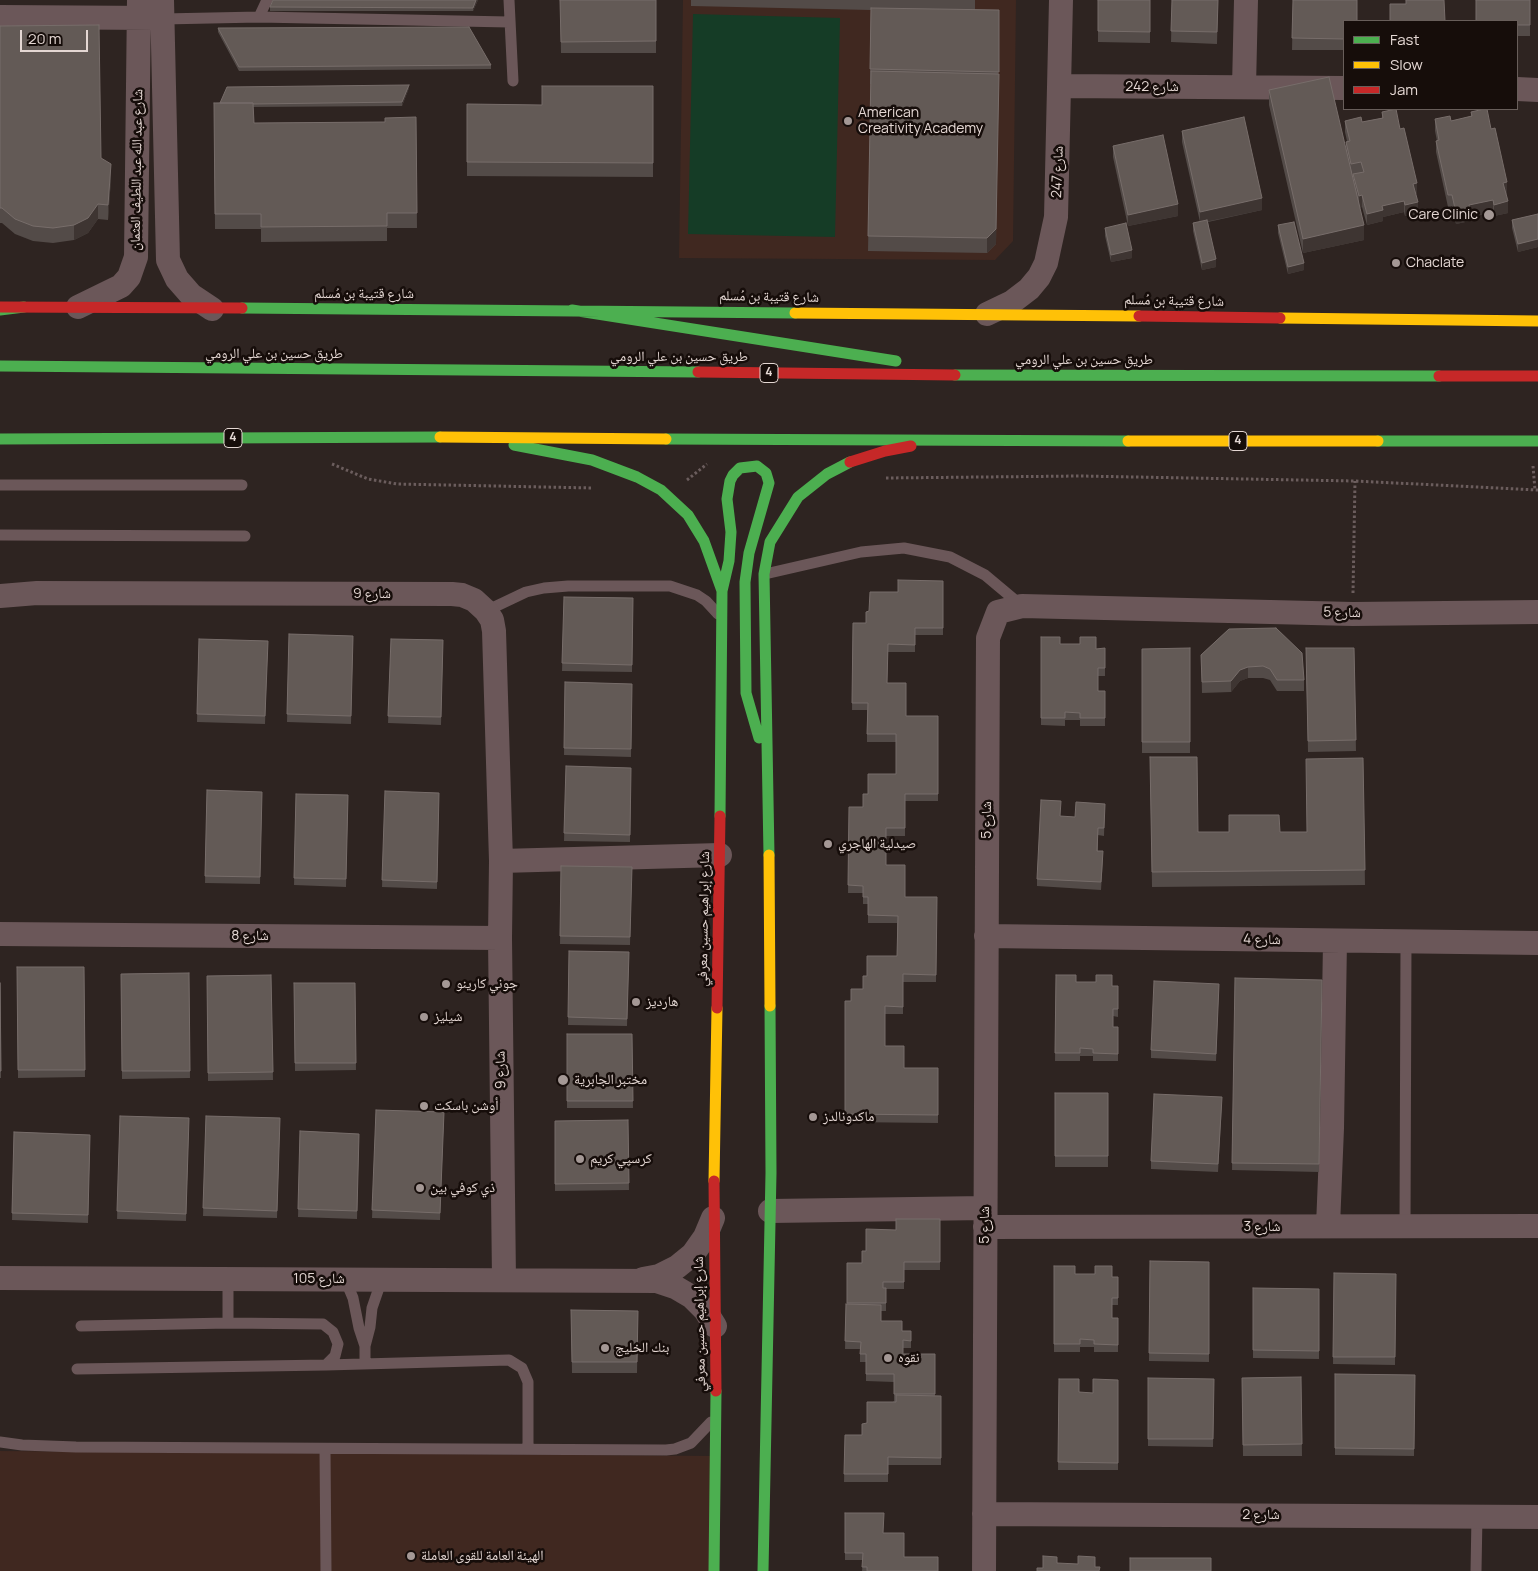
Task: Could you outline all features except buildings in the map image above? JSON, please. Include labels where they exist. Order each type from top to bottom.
[{"type":"main road","name":"شارع قتيبة بن مُسلم","points":[[0,309],[24,307],[572,310],[1538,321]]},
{"type":"main road","points":[[572,310],[868,356],[976,375]]},
{"type":"main road","name":"طريق حسين بن علي الرومي","points":[[0,366],[976,375],[1538,376]]},
{"type":"main road","name":"4","points":[[0,439],[465,437],[938,441],[1538,441]]},
{"type":"main road","name":"شارع إبراهيم حسين معرفي","points":[[465,437],[592,460],[637,476],[661,490],[688,515],[704,541],[722,591],[714,1218],[716,1415],[714,1571]]},
{"type":"main road","points":[[763,1571],[770,1211],[769,773],[764,574],[770,542],[776,530],[798,498],[827,474],[850,462],[885,451],[938,441]]},
{"type":"main road","points":[[722,591],[729,561],[731,532],[727,499],[730,481],[732,475],[740,468],[757,466],[766,473],[769,483],[750,553],[746,582],[746,693],[769,773]]},
{"type":"street","name":"شارع 247","points":[[987,314],[1012,302],[1028,289],[1039,277],[1046,263],[1056,218],[1061,0]]},
{"type":"street","points":[[1244,87],[1246,0]]},
{"type":"street","name":"شارع عبد الله عبد اللطيف العثمان","points":[[76,308],[121,286],[129,277],[136,257],[139,9]]},
{"type":"street","points":[[0,17],[163,9]]},
{"type":"street","name":"شارع عبد الله عبد اللطيف العثمان","points":[[163,9],[168,260],[177,279],[191,295],[212,309]]},
{"type":"street","name":"شارع 242","points":[[1060,86],[1343,88]]},
{"type":"street","points":[[1518,89],[1538,90]]},
{"type":"street","name":"شارع 9","points":[[0,596],[37,593],[452,594],[462,595],[474,600],[486,611],[492,620],[494,631],[501,861],[500,938],[504,1280]]},
{"type":"street","name":"شارع 5","points":[[984,1571],[988,638],[998,612],[1022,606],[1353,614],[1538,612]]},
{"type":"street","points":[[501,861],[720,855]]},
{"type":"street","name":"شارع 8","points":[[0,934],[500,938]]},
{"type":"street","name":"شارع 4","points":[[986,936],[1538,943]]},
{"type":"street","points":[[1328,1226],[1335,941]]},
{"type":"street","name":"شارع 3","points":[[770,1211],[1328,1226],[1538,1226]]},
{"type":"street","name":"شارع 105","points":[[638,1280],[659,1276],[677,1267],[697,1248],[705,1237],[714,1218]]},
{"type":"street","name":"شارع 105","points":[[0,1278],[657,1281],[675,1287],[692,1297],[705,1310],[715,1326]]},
{"type":"street","name":"شارع 2","points":[[984,1514],[1538,1517]]},
{"type":"lane","points":[[259,17],[267,0]]},
{"type":"lane","points":[[509,0],[513,81]]},
{"type":"lane","points":[[163,9],[259,17],[509,22]]},
{"type":"lane","points":[[0,485],[242,486]]},
{"type":"lane","points":[[0,535],[245,536]]},
{"type":"lane","points":[[764,574],[861,552],[904,548],[950,556],[985,575],[1022,606]]},
{"type":"lane","points":[[486,611],[526,592],[544,588],[568,586],[670,586],[683,589],[706,601],[722,619]]},
{"type":"lane","points":[[1405,1226],[1406,941]]},
{"type":"lane","points":[[228,1279],[228,1323]]},
{"type":"lane","points":[[345,1279],[353,1298],[365,1346]]},
{"type":"lane","points":[[365,1363],[365,1346],[374,1298],[382,1279]]},
{"type":"lane","points":[[81,1326],[228,1323],[323,1324],[333,1332],[338,1344],[335,1356],[326,1365]]},
{"type":"lane","points":[[77,1369],[508,1360],[516,1363],[526,1375],[528,1382],[528,1449]]},
{"type":"lane","points":[[0,1442],[22,1445],[76,1447],[675,1450],[684,1447],[698,1437],[716,1415]]},
{"type":"lane","points":[[325,1449],[326,1571]]},
{"type":"lane","points":[[1476,1571],[1477,1516]]},
{"type":"path","points":[[1353,614],[1355,481],[1538,490]]},
{"type":"shaded area","name":"American Creativity Academy","points":[[683,0],[1016,0],[1013,241],[995,260],[679,258]]},
{"type":"shaded area","points":[[0,1451],[716,1456],[715,1571],[0,1571]]},
{"type":"green space","points":[[693,14],[840,18],[835,237],[688,234]]},
{"type":"traffic: fast","points":[[0,310],[24,307]]},
{"type":"traffic: fast","points":[[242,308],[795,313]]},
{"type":"traffic: fast","points":[[572,310],[896,361]]},
{"type":"traffic: fast","points":[[0,366],[698,372]]},
{"type":"traffic: fast","points":[[955,375],[1439,376]]},
{"type":"traffic: fast","points":[[0,439],[440,437]]},
{"type":"traffic: fast","points":[[666,439],[1128,441]]},
{"type":"traffic: fast","points":[[1378,441],[1538,441]]},
{"type":"traffic: fast","points":[[514,445],[592,460],[637,477],[661,490],[688,515],[704,541],[722,591],[720,816]]},
{"type":"traffic: fast","points":[[769,855],[764,574],[770,542],[798,497],[827,474],[850,462]]},
{"type":"traffic: fast","points":[[722,591],[729,561],[731,532],[727,499],[730,481],[740,468],[757,466],[766,473],[769,483],[749,553],[745,582],[746,693],[759,738]]},
{"type":"traffic: fast","points":[[763,1571],[771,1173],[770,1006]]},
{"type":"traffic: fast","points":[[714,1571],[716,1391]]},
{"type":"traffic: slow","points":[[795,313],[1139,316]]},
{"type":"traffic: slow","points":[[1280,318],[1538,321]]},
{"type":"traffic: slow","points":[[440,437],[666,439]]},
{"type":"traffic: slow","points":[[1128,441],[1378,441]]},
{"type":"traffic: slow","points":[[769,855],[770,1006]]},
{"type":"traffic: slow","points":[[714,1181],[717,1008]]},
{"type":"traffic: jam","points":[[0,307],[242,308]]},
{"type":"traffic: jam","points":[[1139,316],[1280,318]]},
{"type":"traffic: jam","points":[[698,372],[955,375]]},
{"type":"traffic: jam","points":[[1439,376],[1538,376]]},
{"type":"traffic: jam","points":[[850,462],[885,451],[911,446]]},
{"type":"traffic: jam","points":[[717,1008],[720,816]]},
{"type":"traffic: jam","points":[[714,1181],[716,1391]]},
{"type":"place","name":"American Creativity Academy","points":[[848,121]]},
{"type":"place","name":"Care Clinic","points":[[1489,215]]},
{"type":"place","name":"Chaclate","points":[[1396,263]]},
{"type":"place","name":"صيدلية الهاجري","points":[[828,844]]},
{"type":"place","name":"جوني كارينو","points":[[446,984]]},
{"type":"place","name":"هارديز","points":[[636,1002]]},
{"type":"place","name":"شيليز","points":[[424,1017]]},
{"type":"place","name":"مختبر الجابرية","points":[[563,1080]]},
{"type":"place","name":"أوشن باسكت","points":[[424,1106]]},
{"type":"place","name":"ماكدونالدز","points":[[813,1117]]},
{"type":"place","name":"كرسپي كريم","points":[[580,1159]]},
{"type":"place","name":"ذي كوفي بين","points":[[420,1188]]},
{"type":"place","name":"بنك الخليج","points":[[605,1348]]},
{"type":"place","name":"نقوه","points":[[888,1358]]},
{"type":"place","name":"الهيئة العامة للقوى العاملة","points":[[411,1556]]}]
